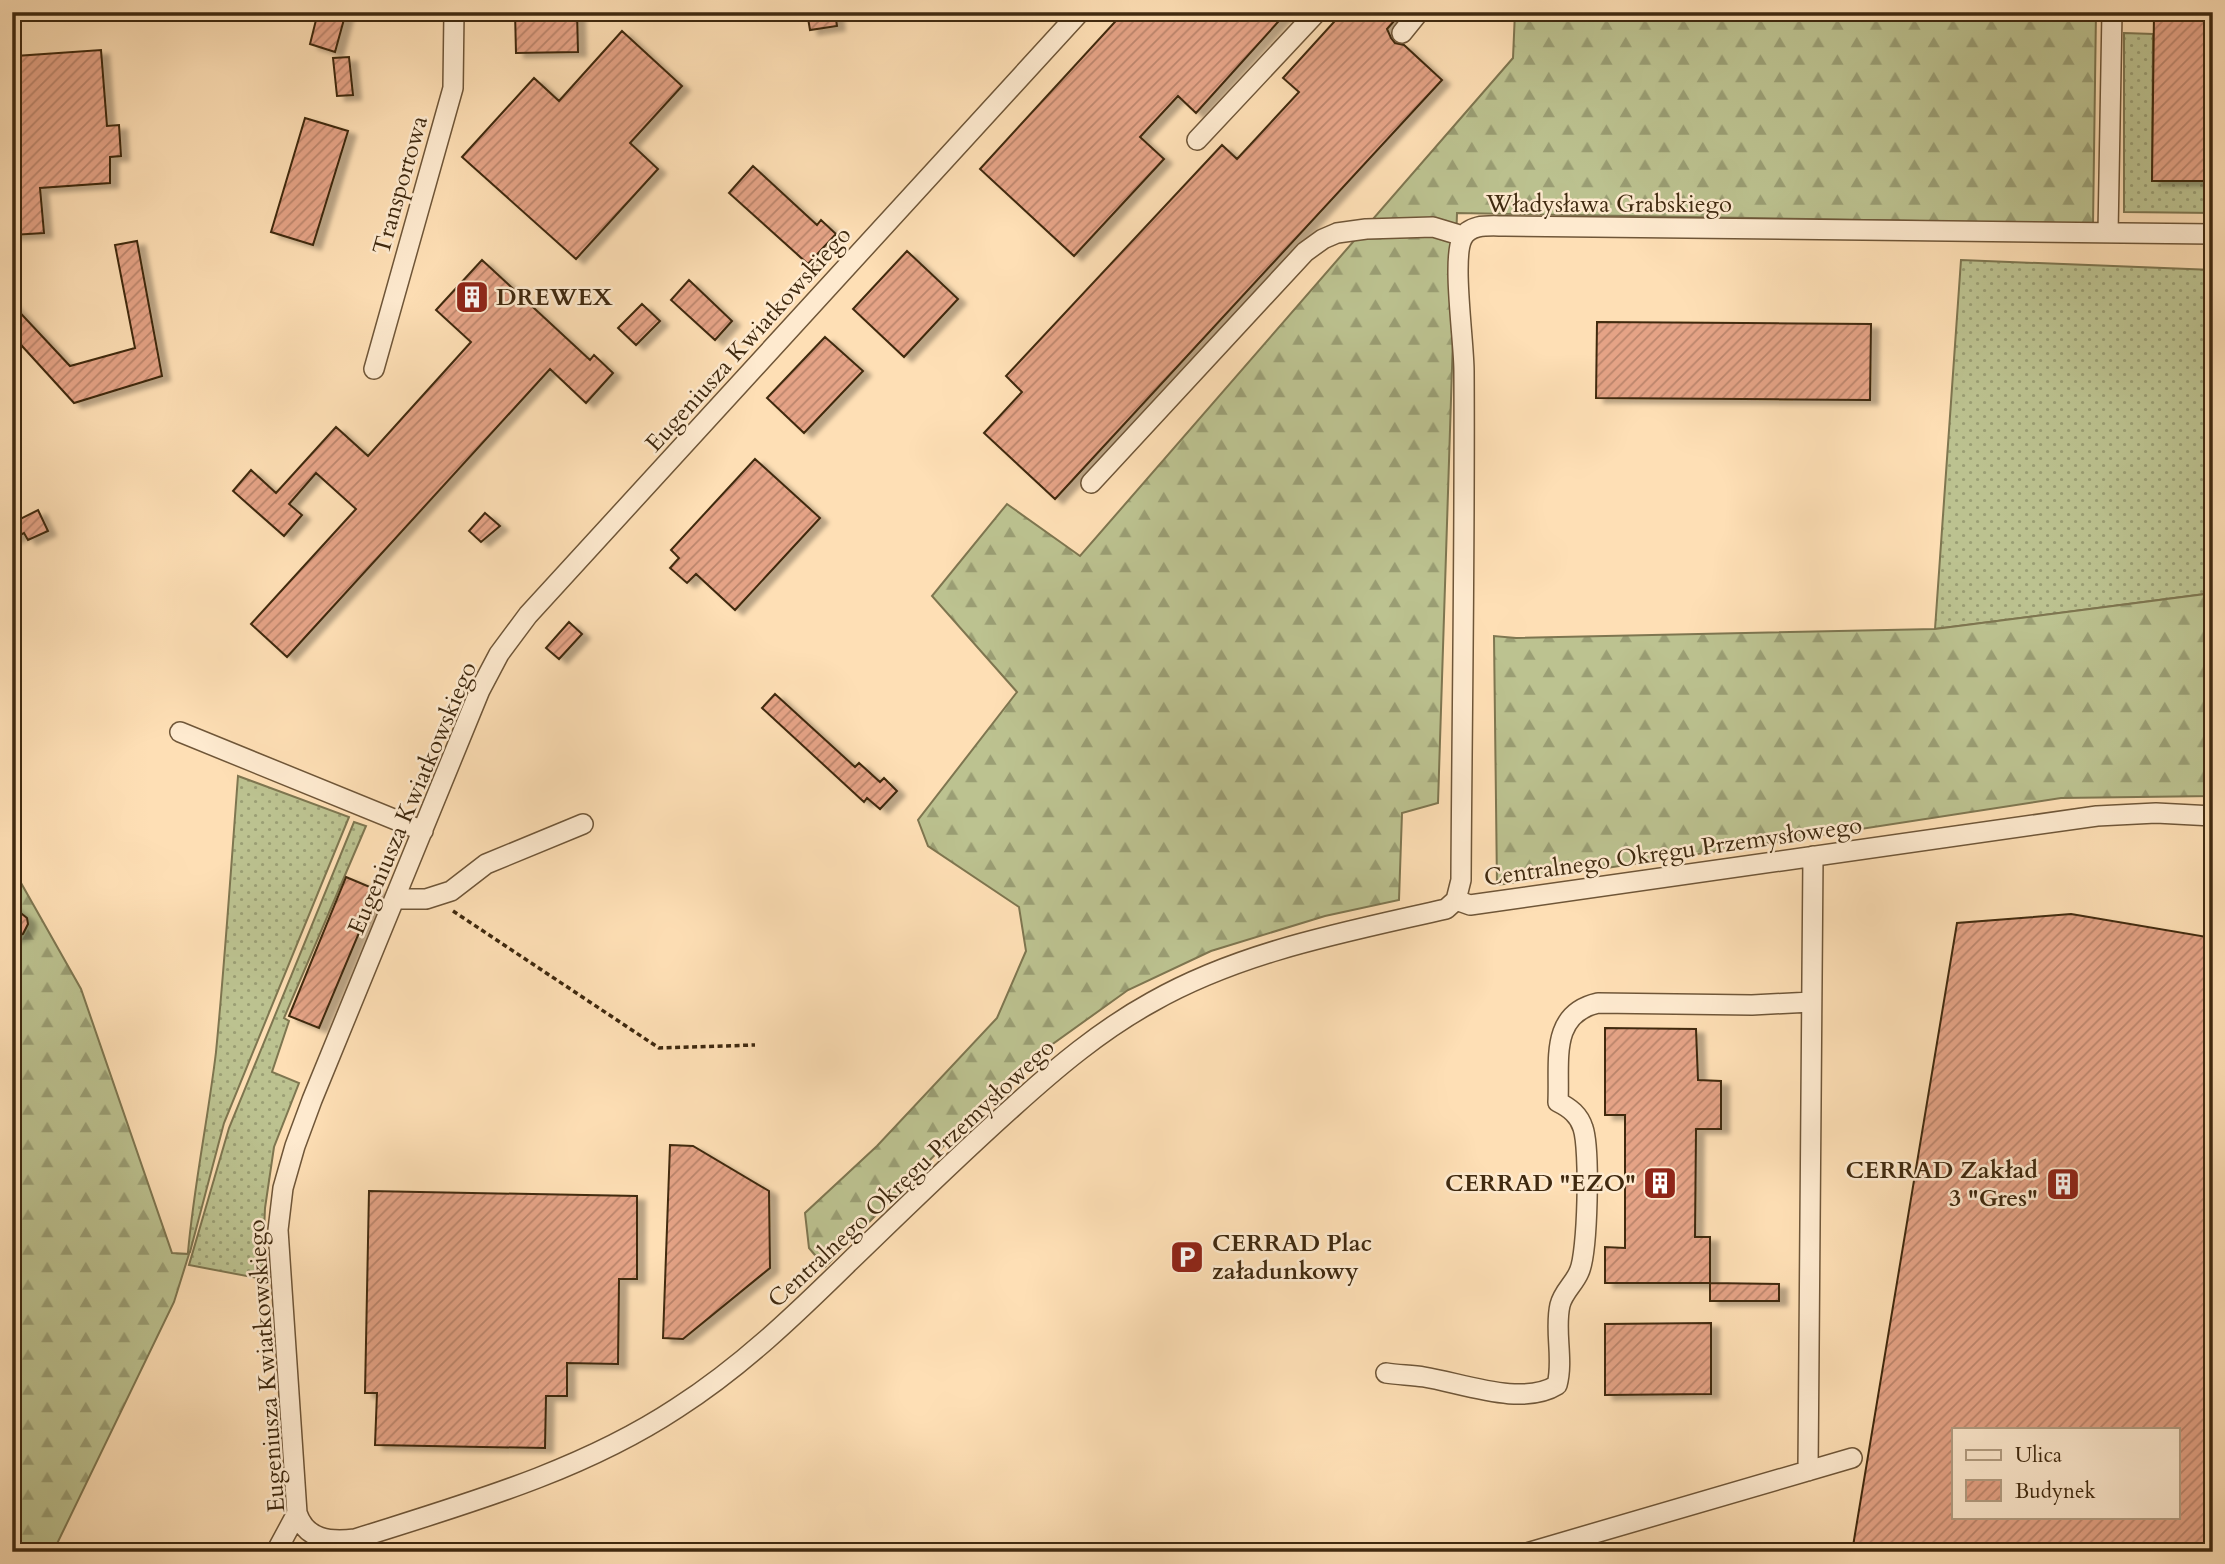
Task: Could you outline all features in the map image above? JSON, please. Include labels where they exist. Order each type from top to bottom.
[{"type":"street","name":"Transportowa","points":[[374,369],[453,88],[454,12]]},
{"type":"street","name":"Eugeniusza Kwiatkowskiego","points":[[323,1547],[297,1513],[278,1230],[281,1198],[295,1146],[312,1100],[480,690],[499,654],[528,615],[1080,12]]},
{"type":"street","points":[[1197,140],[1317,12]]},
{"type":"street","points":[[1402,33],[1419,12]]},
{"type":"street","points":[[2108,233],[2112,12]]},
{"type":"street","name":"Władysława Grabskiego","points":[[1456,900],[1462,867],[1464,368],[1458,259],[1463,236],[1475,228],[1505,226],[2213,234]]},
{"type":"street","points":[[1091,483],[1305,252],[1322,239],[1337,233],[1401,227],[1433,227],[1463,236]]},
{"type":"street","points":[[180,732],[423,831]]},
{"type":"street","name":"Centralnego Okręgu Przemysłowego","points":[[323,1547],[355,1539],[539,1478],[633,1435],[685,1403],[779,1331],[976,1139],[1060,1065],[1118,1022],[1185,984],[1250,959],[1319,939],[1446,909],[1456,900],[1470,905],[2097,816],[2156,813],[2213,816]]},
{"type":"street","points":[[396,899],[432,897],[451,891],[485,864],[583,824]]},
{"type":"street","points":[[1808,1471],[1813,856]]},
{"type":"street","points":[[1386,1374],[1425,1377],[1492,1392],[1546,1392],[1557,1385],[1560,1374],[1558,1317],[1561,1301],[1580,1271],[1588,1210],[1584,1129],[1572,1109],[1558,1102],[1561,1035],[1572,1014],[1584,1006],[1598,1003],[1811,1002]]},
{"type":"street","points":[[1530,1552],[1852,1458]]},
{"type":"street","points":[[276,1552],[297,1513]]},
{"type":"path","points":[[432,897],[659,1048],[755,1045]]},
{"type":"green space","points":[[1515,12],[2096,12],[2093,224],[1457,213],[1438,803],[1402,813],[1399,900],[1325,916],[1211,951],[1128,990],[1022,1066],[825,1267],[809,1248],[805,1213],[877,1146],[997,1018],[1026,951],[1019,907],[928,846],[918,820],[1017,692],[932,596],[1007,504],[1080,556],[1513,58]]},
{"type":"green space","points":[[2124,33],[2153,34],[2152,181],[2213,181],[2213,213],[2124,212]]},
{"type":"green space","points":[[1961,260],[2213,270],[2213,593],[1935,629]]},
{"type":"green space","points":[[2213,593],[2213,796],[2061,798],[1497,885],[1494,636],[1516,638],[1935,629]]},
{"type":"green space","points":[[238,776],[349,817],[224,1123],[188,1252],[216,1052]]},
{"type":"green space","points":[[354,822],[366,826],[284,1018],[289,1021],[272,1072],[299,1083],[274,1147],[265,1208],[262,1279],[189,1265],[229,1128]]},
{"type":"green space","points":[[12,867],[81,989],[172,1253],[189,1254],[174,1302],[53,1552],[12,1552]]},
{"type":"building","points":[[318,12],[346,12],[335,52],[310,44]]},
{"type":"building","points":[[515,12],[577,12],[578,52],[516,53]]},
{"type":"building","points":[[807,12],[835,12],[837,26],[810,30]]},
{"type":"building","points":[[1124,12],[1287,12],[1196,113],[1178,96],[1140,137],[1164,159],[1074,256],[980,169]]},
{"type":"building","points":[[1343,12],[1402,12],[1387,29],[1391,38],[1395,43],[1404,45],[1442,80],[1055,499],[984,433],[1022,392],[1006,376],[1222,145],[1237,159],[1299,92],[1283,78]]},
{"type":"building","points":[[2154,12],[2213,12],[2213,181],[2152,181]]},
{"type":"building","points":[[622,31],[682,86],[630,143],[658,169],[576,259],[462,157],[534,78],[559,101]]},
{"type":"building","points":[[101,50],[107,126],[119,125],[121,156],[110,157],[110,183],[40,188],[44,233],[12,235],[12,63],[17,63],[16,56]]},
{"type":"building","points":[[349,57],[353,95],[337,96],[333,58]]},
{"type":"building","points":[[305,118],[348,131],[313,245],[271,232]]},
{"type":"building","points":[[753,166],[817,225],[821,220],[836,234],[808,264],[729,193]]},
{"type":"building","points":[[137,241],[162,376],[74,403],[12,335],[12,304],[70,366],[135,348],[115,245]]},
{"type":"building","points":[[907,251],[958,299],[904,357],[853,309]]},
{"type":"building","points":[[482,260],[590,360],[594,355],[613,373],[586,403],[550,369],[287,657],[251,624],[356,509],[316,473],[289,504],[302,515],[284,536],[233,491],[251,470],[276,493],[336,427],[368,456],[471,342],[436,310]]},
{"type":"building","points":[[689,280],[732,321],[715,340],[671,300]]},
{"type":"building","points":[[642,304],[660,321],[636,345],[618,328]]},
{"type":"building","points":[[1597,322],[1871,324],[1870,400],[1596,398]]},
{"type":"building","points":[[825,337],[863,371],[804,433],[767,398]]},
{"type":"building","points":[[755,459],[820,518],[735,610],[696,574],[687,583],[670,568],[679,558],[671,550]]},
{"type":"building","points":[[38,510],[48,531],[28,540],[24,533],[12,539],[12,523]]},
{"type":"building","points":[[485,513],[500,526],[481,542],[469,531]]},
{"type":"building","points":[[569,622],[582,634],[559,659],[546,648]]},
{"type":"building","points":[[775,694],[855,767],[859,763],[880,782],[884,778],[897,791],[880,809],[867,798],[864,802],[762,708]]},
{"type":"building","points":[[346,877],[377,890],[319,1028],[289,1016]]},
{"type":"building","points":[[12,906],[27,918],[28,924],[23,934],[12,938]]},
{"type":"building","name":"CERRAD Zakład 3 \"Gres\"","points":[[2071,914],[2213,938],[2213,1552],[1852,1552],[1957,923]]},
{"type":"building","name":"CERRAD \"EZO\"","points":[[1605,1028],[1696,1029],[1698,1080],[1721,1081],[1721,1129],[1696,1129],[1695,1237],[1710,1237],[1710,1283],[1605,1283],[1605,1247],[1625,1248],[1625,1115],[1605,1115]]},
{"type":"building","points":[[670,1145],[693,1146],[769,1191],[770,1268],[683,1339],[663,1338]]},
{"type":"building","points":[[369,1191],[637,1196],[637,1279],[619,1279],[618,1364],[567,1363],[567,1396],[546,1396],[545,1448],[375,1445],[377,1393],[365,1393]]},
{"type":"building","points":[[1710,1283],[1779,1284],[1779,1301],[1710,1301]]},
{"type":"building","points":[[1711,1323],[1711,1394],[1605,1395],[1605,1324]]},
{"type":"place","name":"DREWEX","points":[[472,297]]},
{"type":"place","name":"CERRAD \"EZO\"","points":[[1660,1183]]},
{"type":"place","name":"CERRAD Zakład 3 \"Gres\"","points":[[2063,1184]]},
{"type":"place","name":"CERRAD Plac załadunkowy","points":[[1187,1257]]}]
